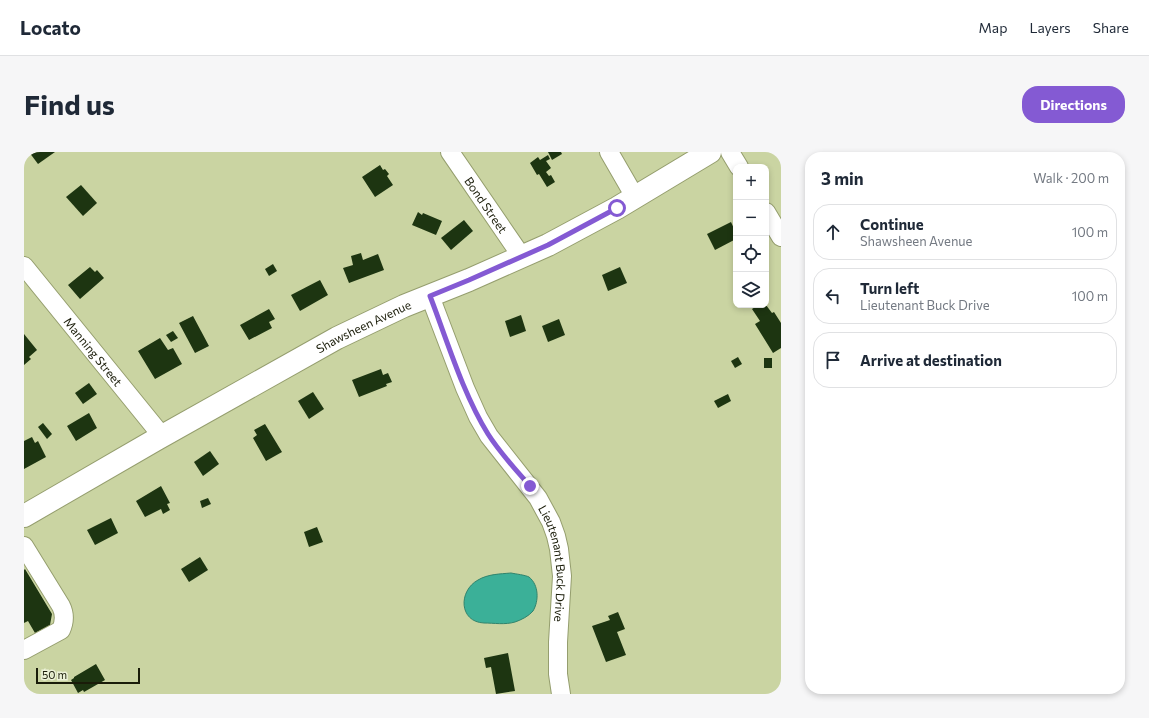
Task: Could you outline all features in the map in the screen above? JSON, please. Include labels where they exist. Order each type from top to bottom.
[{"type":"main road","name":"Shawsheen Avenue","points":[[24,516],[162,436],[337,338],[404,306],[548,245],[635,197],[710,152]]},
{"type":"street","name":"Bond Street","points":[[450,152],[522,257]]},
{"type":"street","points":[[609,152],[635,197]]},
{"type":"street","points":[[730,152],[737,164]]},
{"type":"street","points":[[769,217],[781,237]]},
{"type":"street","name":"Manning Street","points":[[24,266],[162,436]]},
{"type":"street","name":"Lieutenant Buck Drive","points":[[430,296],[465,388],[478,417],[489,436],[538,498],[551,522],[556,536],[562,576],[558,642],[558,674],[561,694]]},
{"type":"street","points":[[24,650],[61,630],[64,624],[61,606],[25,548]]},
{"type":"water","points":[[511,573],[529,577],[535,584],[537,598],[533,611],[515,622],[500,624],[484,623],[476,621],[470,617],[466,612],[464,605],[467,591],[471,585],[486,577]]},
{"type":"building","points":[[29,152],[55,152],[38,164]]},
{"type":"building","points":[[548,152],[561,152],[562,154],[552,160]]},
{"type":"building","points":[[548,155],[550,159],[546,161],[551,168],[546,172],[549,176],[551,175],[555,182],[547,187],[539,174],[537,175],[530,163],[538,157],[540,160]]},
{"type":"building","points":[[380,165],[383,170],[385,169],[389,174],[387,176],[393,185],[375,197],[362,177]]},
{"type":"building","points":[[81,185],[97,203],[83,216],[66,197]]},
{"type":"building","points":[[418,212],[422,215],[423,213],[442,221],[436,235],[412,225]]},
{"type":"building","points":[[464,220],[473,231],[451,250],[441,238]]},
{"type":"building","points":[[731,222],[733,226],[733,241],[715,250],[707,234]]},
{"type":"building","points":[[361,253],[363,260],[378,254],[384,270],[349,283],[343,268],[353,265],[351,256]]},
{"type":"building","points":[[273,264],[277,271],[269,276],[265,269]]},
{"type":"building","points":[[90,267],[95,272],[97,270],[104,278],[80,299],[68,285]]},
{"type":"building","points":[[620,267],[627,283],[608,291],[602,275]]},
{"type":"building","points":[[320,280],[328,295],[300,311],[291,295]]},
{"type":"building","points":[[768,308],[772,313],[774,312],[781,323],[781,348],[773,353],[755,324],[760,321],[752,309]]},
{"type":"building","points":[[269,309],[275,319],[269,322],[272,328],[249,340],[240,325]]},
{"type":"building","points":[[521,315],[526,331],[510,337],[505,321]]},
{"type":"building","points":[[193,316],[209,346],[195,353],[179,323]]},
{"type":"building","points":[[559,319],[565,335],[548,342],[542,326]]},
{"type":"building","points":[[173,331],[178,338],[171,342],[166,335]]},
{"type":"building","points":[[24,334],[37,350],[29,357],[31,359],[24,365]]},
{"type":"building","points":[[160,338],[168,350],[173,348],[182,364],[155,379],[138,351]]},
{"type":"building","points":[[738,357],[742,364],[735,368],[731,361]]},
{"type":"building","points":[[764,358],[772,358],[772,368],[764,368]]},
{"type":"building","points":[[381,369],[383,375],[388,373],[392,382],[386,384],[387,386],[359,397],[352,380]]},
{"type":"building","points":[[89,383],[97,394],[83,404],[75,393]]},
{"type":"building","points":[[313,392],[324,409],[309,419],[298,401]]},
{"type":"building","points":[[728,394],[731,401],[718,408],[714,401]]},
{"type":"building","points":[[89,413],[97,428],[76,441],[67,426]]},
{"type":"building","points":[[43,423],[52,434],[47,439],[38,427]]},
{"type":"building","points":[[265,424],[282,452],[266,461],[253,438],[257,435],[254,430]]},
{"type":"building","points":[[32,437],[35,443],[38,441],[46,457],[24,469],[24,441]]},
{"type":"building","points":[[210,451],[219,464],[203,476],[194,462]]},
{"type":"building","points":[[161,486],[170,503],[167,504],[170,510],[163,514],[161,509],[145,517],[136,501]]},
{"type":"building","points":[[208,498],[211,504],[202,508],[200,501]]},
{"type":"building","points":[[111,518],[118,533],[95,545],[87,530]]},
{"type":"building","points":[[317,527],[323,542],[309,547],[304,532]]},
{"type":"building","points":[[200,557],[208,570],[189,582],[181,569]]},
{"type":"building","points":[[25,569],[52,614],[50,625],[35,633],[28,621],[24,623]]},
{"type":"building","points":[[618,612],[625,629],[617,632],[626,655],[606,662],[592,626],[610,620],[608,616]]},
{"type":"building","points":[[508,653],[515,691],[496,694],[491,667],[486,668],[484,658]]},
{"type":"building","points":[[96,664],[105,680],[84,692],[83,690],[78,693],[71,680]]},
{"type":"route","points":[[530,486],[489,436],[478,417],[465,388],[430,296],[548,245],[617,208]]}]
